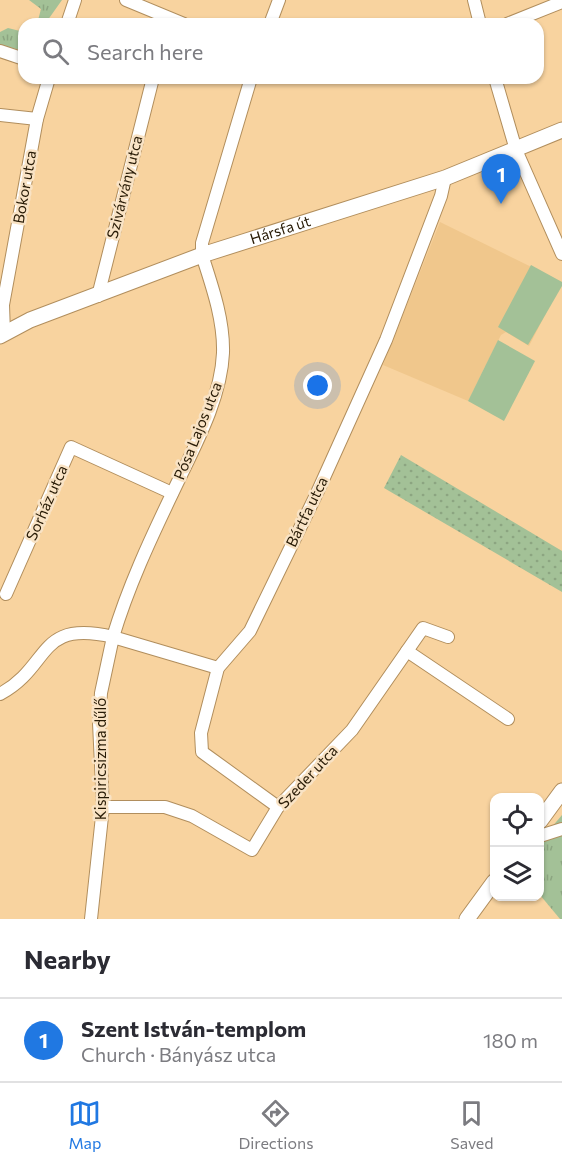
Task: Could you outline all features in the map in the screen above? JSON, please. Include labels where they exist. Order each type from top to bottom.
[{"type":"street","points":[[69,18],[75,0]]},
{"type":"street","points":[[126,0],[162,18]]},
{"type":"street","points":[[272,18],[279,0]]},
{"type":"street","points":[[474,0],[478,18]]},
{"type":"street","points":[[522,18],[562,2]]},
{"type":"street","points":[[0,51],[18,57]]},
{"type":"street","name":"Bokor utca","points":[[2,335],[1,305],[37,119],[47,84]]},
{"type":"street","name":"Szivárvány utca","points":[[98,296],[151,84]]},
{"type":"street","name":"Pósa Lajos utca","points":[[112,637],[123,603],[207,413],[220,376],[223,352],[221,324],[201,255],[214,200],[249,84]]},
{"type":"street","points":[[497,84],[516,150],[562,254]]},
{"type":"street","points":[[0,115],[37,119]]},
{"type":"street","name":"Hársfa út","points":[[2,335],[30,320],[201,255],[445,178],[562,130]]},
{"type":"street","name":"Bártfa utca","points":[[278,807],[202,752],[201,733],[218,668],[250,631],[348,426],[390,329],[441,196],[445,178]]},
{"type":"street","name":"Sorház utca","points":[[6,594],[71,447],[172,494]]},
{"type":"street","name":"Szeder utca","points":[[103,807],[165,807],[192,816],[252,850],[278,807],[352,730],[423,628],[448,637]]},
{"type":"street","points":[[0,694],[22,681],[50,644],[61,636],[73,633],[112,637],[218,668]]},
{"type":"street","name":"Kispiricsizma dűlő","points":[[92,919],[103,807],[99,723],[101,693],[112,637]]},
{"type":"street","points":[[407,651],[508,718]]},
{"type":"street","points":[[544,816],[562,791]]},
{"type":"street","points":[[544,835],[562,829]]},
{"type":"street","points":[[467,919],[490,889]]},
{"type":"shaded area","points":[[440,222],[562,282],[529,346],[506,332],[501,335],[468,401],[383,365]]},
{"type":"green space","points":[[29,0],[62,0],[49,18],[39,18],[41,9]]},
{"type":"green space","points":[[8,28],[18,30],[18,50],[0,45],[0,32]]},
{"type":"green space","points":[[531,265],[562,282],[562,286],[528,345],[498,327]]},
{"type":"green space","points":[[498,340],[535,361],[504,421],[468,401]]},
{"type":"green space","points":[[401,455],[562,551],[562,592],[384,488]]},
{"type":"green space","points":[[562,815],[562,919],[544,900],[544,836]]},
{"type":"place","name":"Szent István-templom","points":[[501,204]]}]
